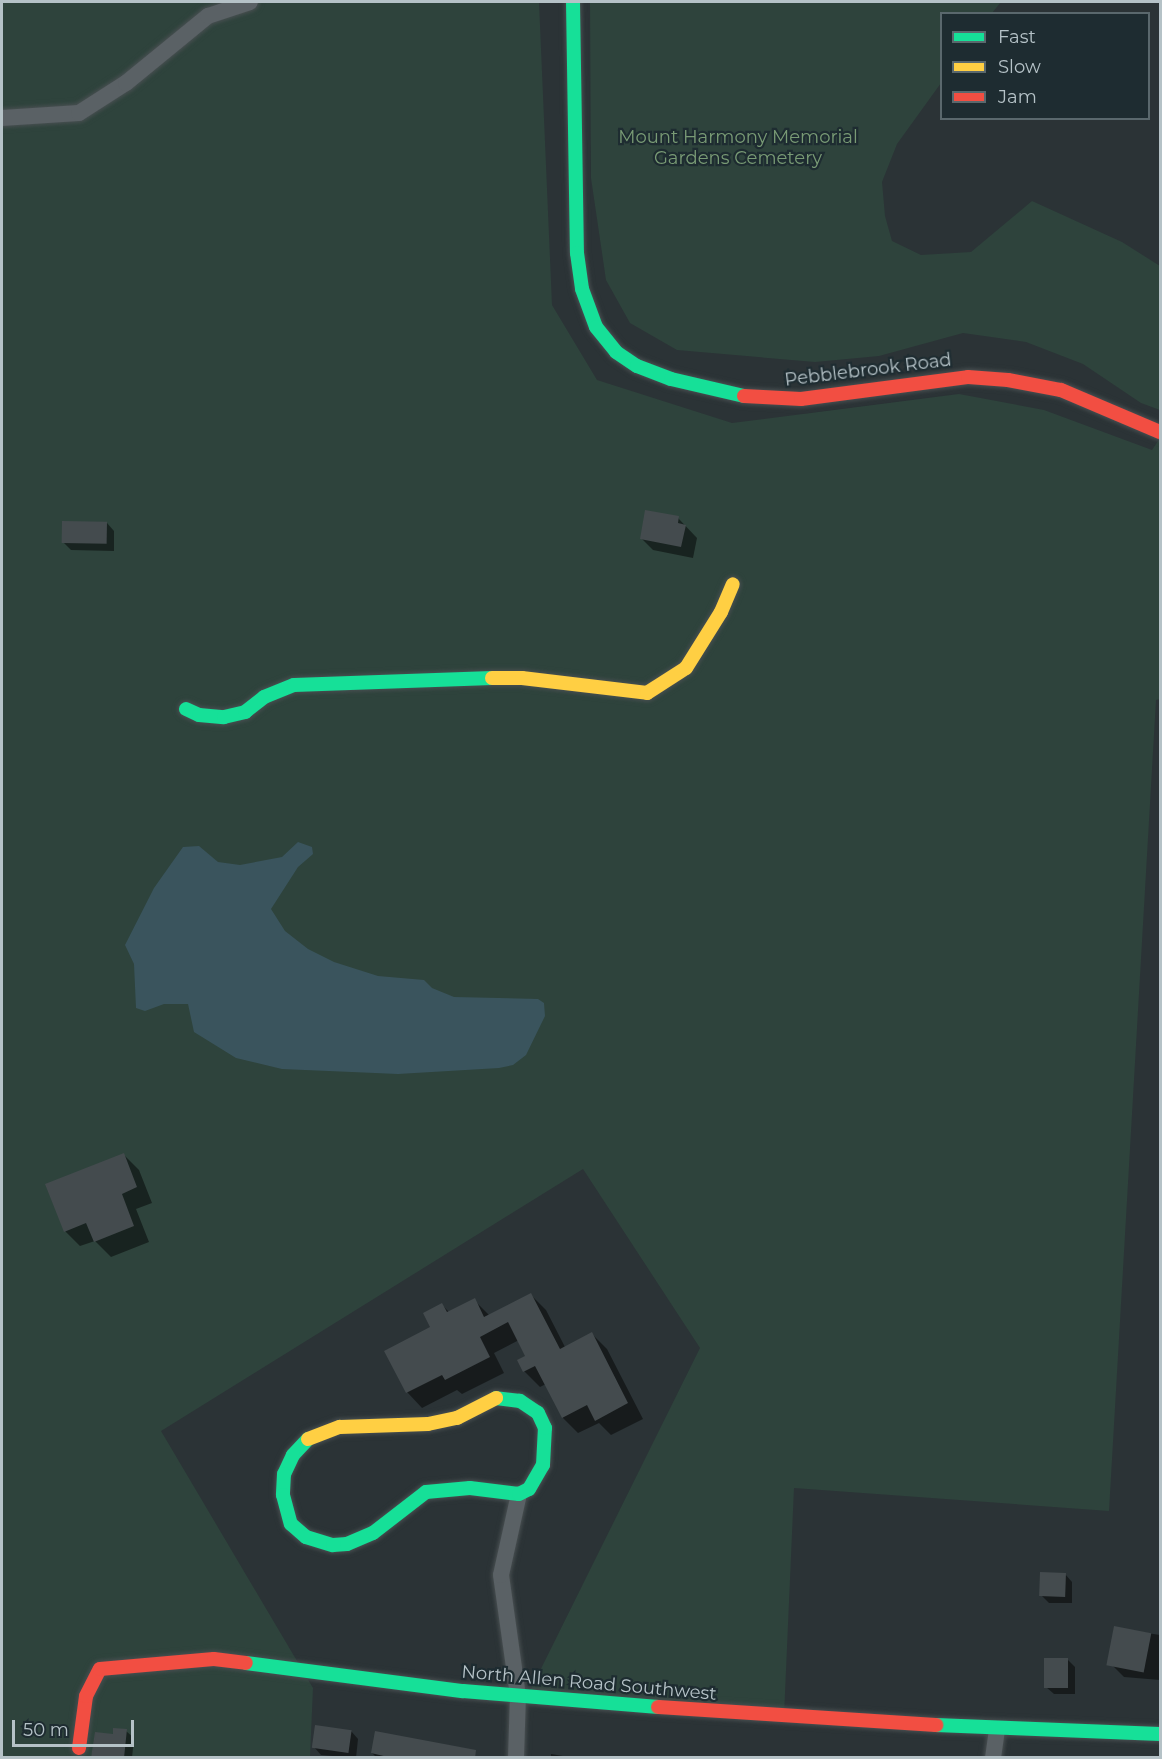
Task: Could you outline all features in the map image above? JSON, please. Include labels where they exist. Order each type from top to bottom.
[{"type":"street","points":[[2,118],[79,113],[126,83],[208,16],[250,2]]},
{"type":"street","name":"Pebblebrook Road","points":[[573,2],[577,253],[582,289],[596,327],[616,352],[637,366],[671,379],[754,398],[801,399],[968,377],[1008,380],[1061,390],[1161,432]]},
{"type":"street","points":[[186,709],[199,715],[224,717],[244,712],[264,697],[294,685],[362,680],[522,678],[646,693],[686,668],[721,612],[733,584]]},
{"type":"street","points":[[496,1398],[520,1401],[538,1413],[545,1428],[543,1466],[529,1489],[519,1494],[470,1488],[426,1492],[373,1533],[333,1545],[298,1532],[291,1524],[283,1495],[286,1467],[301,1444],[311,1436],[339,1427],[428,1424],[457,1418],[496,1398]]},
{"type":"street","points":[[516,1758],[518,1696],[501,1575],[519,1494]]},
{"type":"street","name":"North Allen Road Southwest","points":[[79,1748],[83,1711],[92,1680],[100,1669],[112,1666],[214,1659],[354,1679],[518,1696],[997,1730],[1161,1734]]},
{"type":"street","points":[[993,1758],[997,1730]]},
{"type":"green space","points":[[2,2],[539,2],[552,305],[597,380],[732,423],[959,394],[1044,410],[1152,450],[1160,438],[1160,699],[1156,700],[1109,1511],[794,1488],[784,1716],[524,1703],[700,1348],[583,1169],[161,1431],[313,1688],[310,1757],[2,1758]]},
{"type":"green space","name":"Mount Harmony Memorial Gardens Cemetery","points":[[590,2],[1001,2],[993,12],[940,12],[940,84],[897,144],[882,182],[885,216],[892,241],[921,255],[971,252],[1032,201],[1122,242],[1160,266],[1160,410],[1141,403],[1083,364],[1026,342],[963,333],[879,356],[815,362],[677,350],[630,323],[606,280],[591,178]]},
{"type":"water","points":[[298,842],[312,847],[313,854],[298,867],[271,909],[285,931],[308,949],[334,962],[378,976],[424,980],[432,988],[454,997],[538,999],[544,1003],[545,1016],[526,1055],[513,1065],[499,1068],[398,1074],[282,1069],[236,1058],[194,1032],[188,1004],[164,1004],[145,1011],[136,1008],[134,964],[125,945],[154,888],[183,847],[199,846],[218,862],[240,865],[282,857]]},
{"type":"building","points":[[645,510],[679,516],[678,523],[686,525],[681,547],[640,539]]},
{"type":"building","points":[[62,521],[107,522],[107,544],[62,543]]},
{"type":"building","points":[[124,1153],[137,1187],[122,1194],[134,1226],[94,1242],[86,1223],[64,1232],[45,1184]]},
{"type":"building","points":[[531,1293],[560,1349],[592,1332],[628,1403],[595,1421],[587,1405],[562,1418],[535,1366],[523,1372],[517,1360],[525,1356],[508,1322],[480,1337],[490,1357],[445,1380],[442,1375],[406,1393],[384,1351],[430,1327],[423,1313],[442,1303],[447,1312],[475,1298],[484,1317]]},
{"type":"building","points":[[1040,1572],[1066,1573],[1065,1597],[1039,1596]]},
{"type":"building","points":[[1114,1626],[1151,1633],[1144,1673],[1106,1665]]},
{"type":"building","points":[[1044,1658],[1068,1658],[1068,1688],[1044,1688]]},
{"type":"building","points":[[315,1725],[352,1730],[348,1753],[312,1748]]},
{"type":"building","points":[[113,1728],[127,1729],[124,1758],[91,1758],[95,1732],[113,1734]]},
{"type":"building","points":[[375,1731],[476,1750],[475,1758],[392,1758],[371,1753]]},
{"type":"traffic: fast","points":[[573,2],[577,253],[582,289],[596,327],[616,352],[637,366],[671,379],[744,396]]},
{"type":"traffic: fast","points":[[186,709],[199,715],[224,717],[245,712],[264,697],[294,685],[492,678]]},
{"type":"traffic: fast","points":[[308,1439],[293,1455],[284,1474],[283,1495],[291,1524],[306,1537],[333,1545],[347,1544],[373,1533],[426,1492],[470,1488],[519,1494],[529,1489],[543,1465],[545,1428],[538,1413],[520,1401],[496,1398]]},
{"type":"traffic: fast","points":[[246,1663],[463,1691],[658,1707]]},
{"type":"traffic: fast","points":[[936,1725],[1160,1734]]},
{"type":"traffic: slow","points":[[492,678],[522,678],[647,693],[686,668],[721,612],[733,584]]},
{"type":"traffic: slow","points":[[308,1439],[340,1427],[428,1424],[457,1418],[496,1398]]},
{"type":"traffic: jam","points":[[744,396],[801,399],[968,377],[1008,380],[1061,390],[1160,432]]},
{"type":"traffic: jam","points":[[79,1748],[86,1696],[100,1669],[214,1659],[246,1663]]},
{"type":"traffic: jam","points":[[658,1707],[936,1725]]}]
